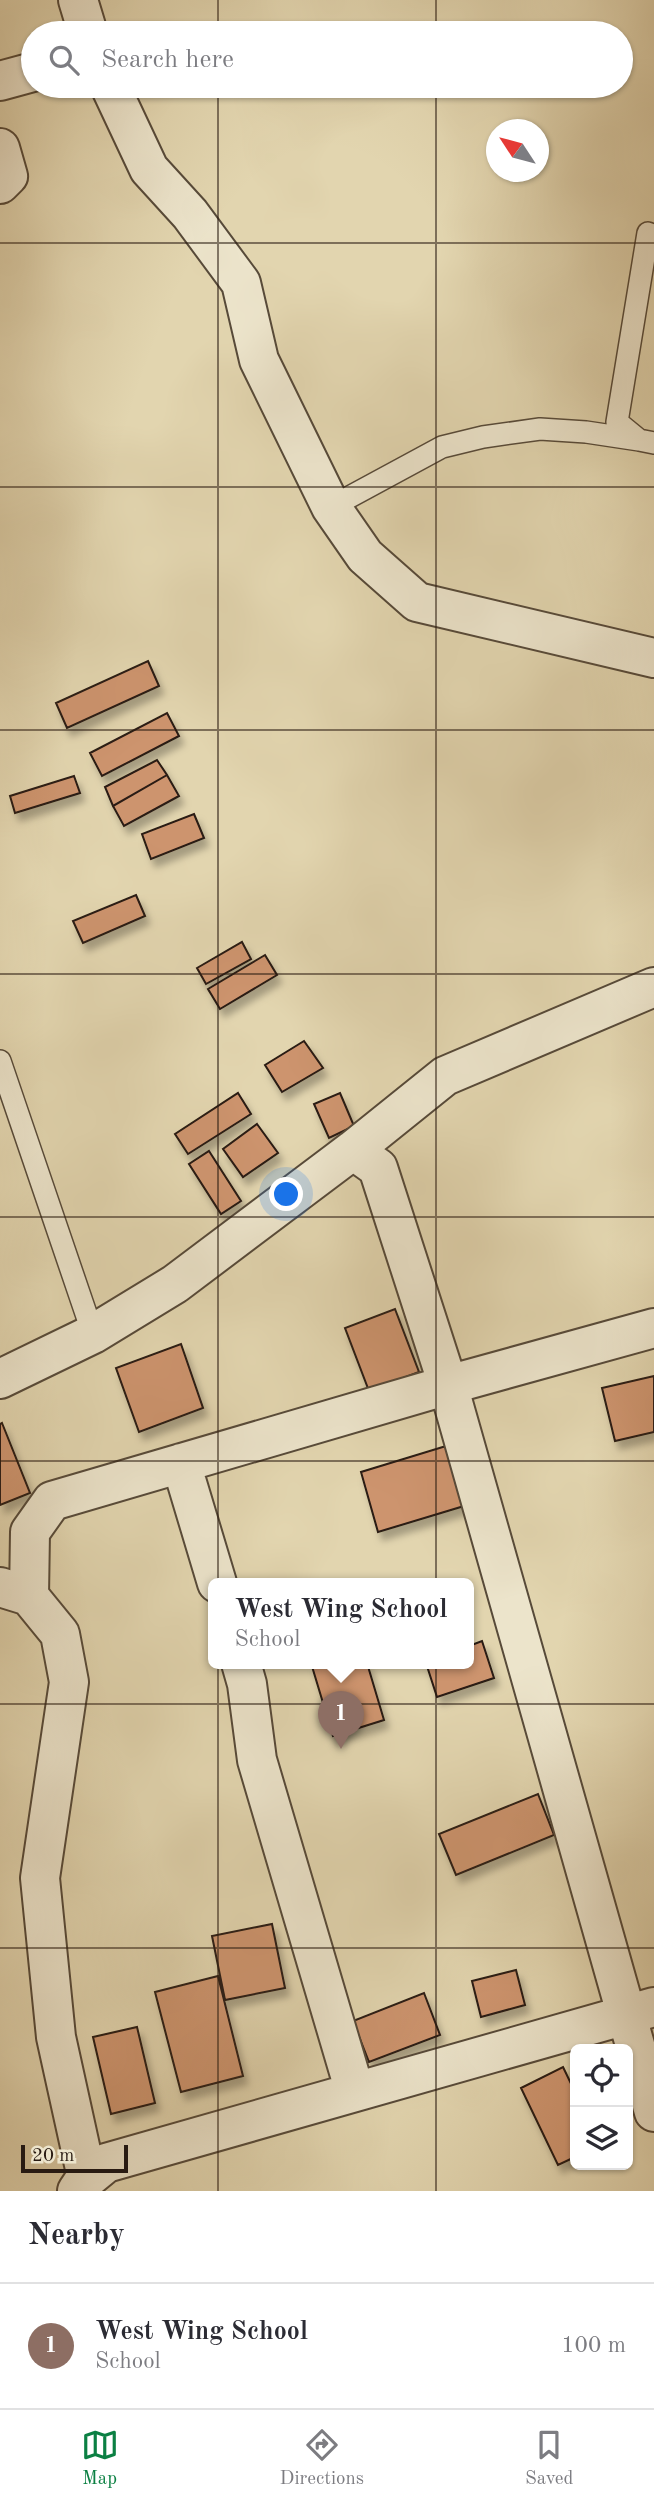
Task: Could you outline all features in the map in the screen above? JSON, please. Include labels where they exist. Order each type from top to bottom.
[{"type":"street","points":[[78,0],[84,21]]},
{"type":"street","points":[[0,81],[21,75]]},
{"type":"street","points":[[116,98],[149,169],[190,214],[241,283],[259,360],[331,507],[365,556],[417,601],[654,658]]},
{"type":"street","points":[[0,148],[8,176],[0,184]]},
{"type":"street","points":[[0,1379],[93,1334],[175,1284],[353,1150],[445,1076],[654,987]]},
{"type":"street","points":[[353,1150],[378,1168],[448,1385],[641,2011],[654,2112]]},
{"type":"street","points":[[82,2185],[56,2037],[40,1878],[69,1682],[60,1634],[15,1592],[30,1532],[52,1501],[448,1385],[654,1328]]},
{"type":"street","points":[[181,1463],[216,1578]]},
{"type":"street","points":[[243,1669],[257,1760],[355,2092]]},
{"type":"street","points":[[82,2185],[106,2163],[641,2011]]},
{"type":"lane","points":[[646,441],[617,422],[648,233]]},
{"type":"lane","points":[[331,507],[442,447],[484,437],[540,429],[646,441]]},
{"type":"lane","points":[[0,1061],[93,1334]]},
{"type":"building","points":[[148,661],[159,686],[67,728],[56,703]]},
{"type":"building","points":[[167,713],[179,736],[102,776],[90,753]]},
{"type":"building","points":[[157,760],[167,775],[113,806],[105,787]]},
{"type":"building","points":[[167,775],[179,796],[124,826],[113,806]]},
{"type":"building","points":[[74,776],[80,793],[15,813],[10,796]]},
{"type":"building","points":[[194,814],[204,838],[151,859],[142,834]]},
{"type":"building","points":[[136,895],[145,916],[83,943],[73,921]]},
{"type":"building","points":[[242,942],[251,959],[206,984],[197,968]]},
{"type":"building","points":[[265,955],[277,975],[220,1009],[208,989]]},
{"type":"building","points":[[304,1041],[323,1068],[282,1092],[265,1065]]},
{"type":"building","points":[[238,1093],[251,1114],[188,1154],[175,1134]]},
{"type":"building","points":[[340,1093],[354,1126],[329,1138],[314,1104]]},
{"type":"building","points":[[257,1124],[278,1153],[243,1177],[223,1149]]},
{"type":"building","points":[[209,1151],[241,1201],[221,1214],[189,1164]]},
{"type":"building","points":[[395,1309],[419,1372],[369,1391],[345,1328]]},
{"type":"building","points":[[181,1344],[203,1408],[139,1432],[116,1368]]},
{"type":"building","points":[[654,1376],[654,1432],[615,1441],[602,1388]]},
{"type":"building","points":[[2,1423],[30,1493],[0,1505],[0,1424]]},
{"type":"building","points":[[446,1446],[464,1506],[378,1532],[361,1472]]},
{"type":"building","points":[[482,1641],[494,1678],[437,1697],[428,1669],[474,1669],[474,1644]]},
{"type":"building","points":[[313,1669],[369,1669],[384,1720],[333,1736]]},
{"type":"building","points":[[538,1794],[554,1835],[456,1875],[439,1834]]},
{"type":"building","points":[[272,1924],[285,1988],[225,2000],[212,1936]]},
{"type":"building","points":[[516,1970],[525,2005],[481,2017],[472,1981]]},
{"type":"building","points":[[218,1976],[243,2076],[181,2092],[155,1992]]},
{"type":"building","points":[[424,1993],[440,2035],[369,2062],[353,2021]]},
{"type":"building","points":[[137,2027],[155,2103],[111,2114],[93,2037]]},
{"type":"building","points":[[563,2067],[570,2082],[570,2159],[558,2165],[521,2088]]},
{"type":"place","name":"West Wing School","points":[[341,1749]]}]
